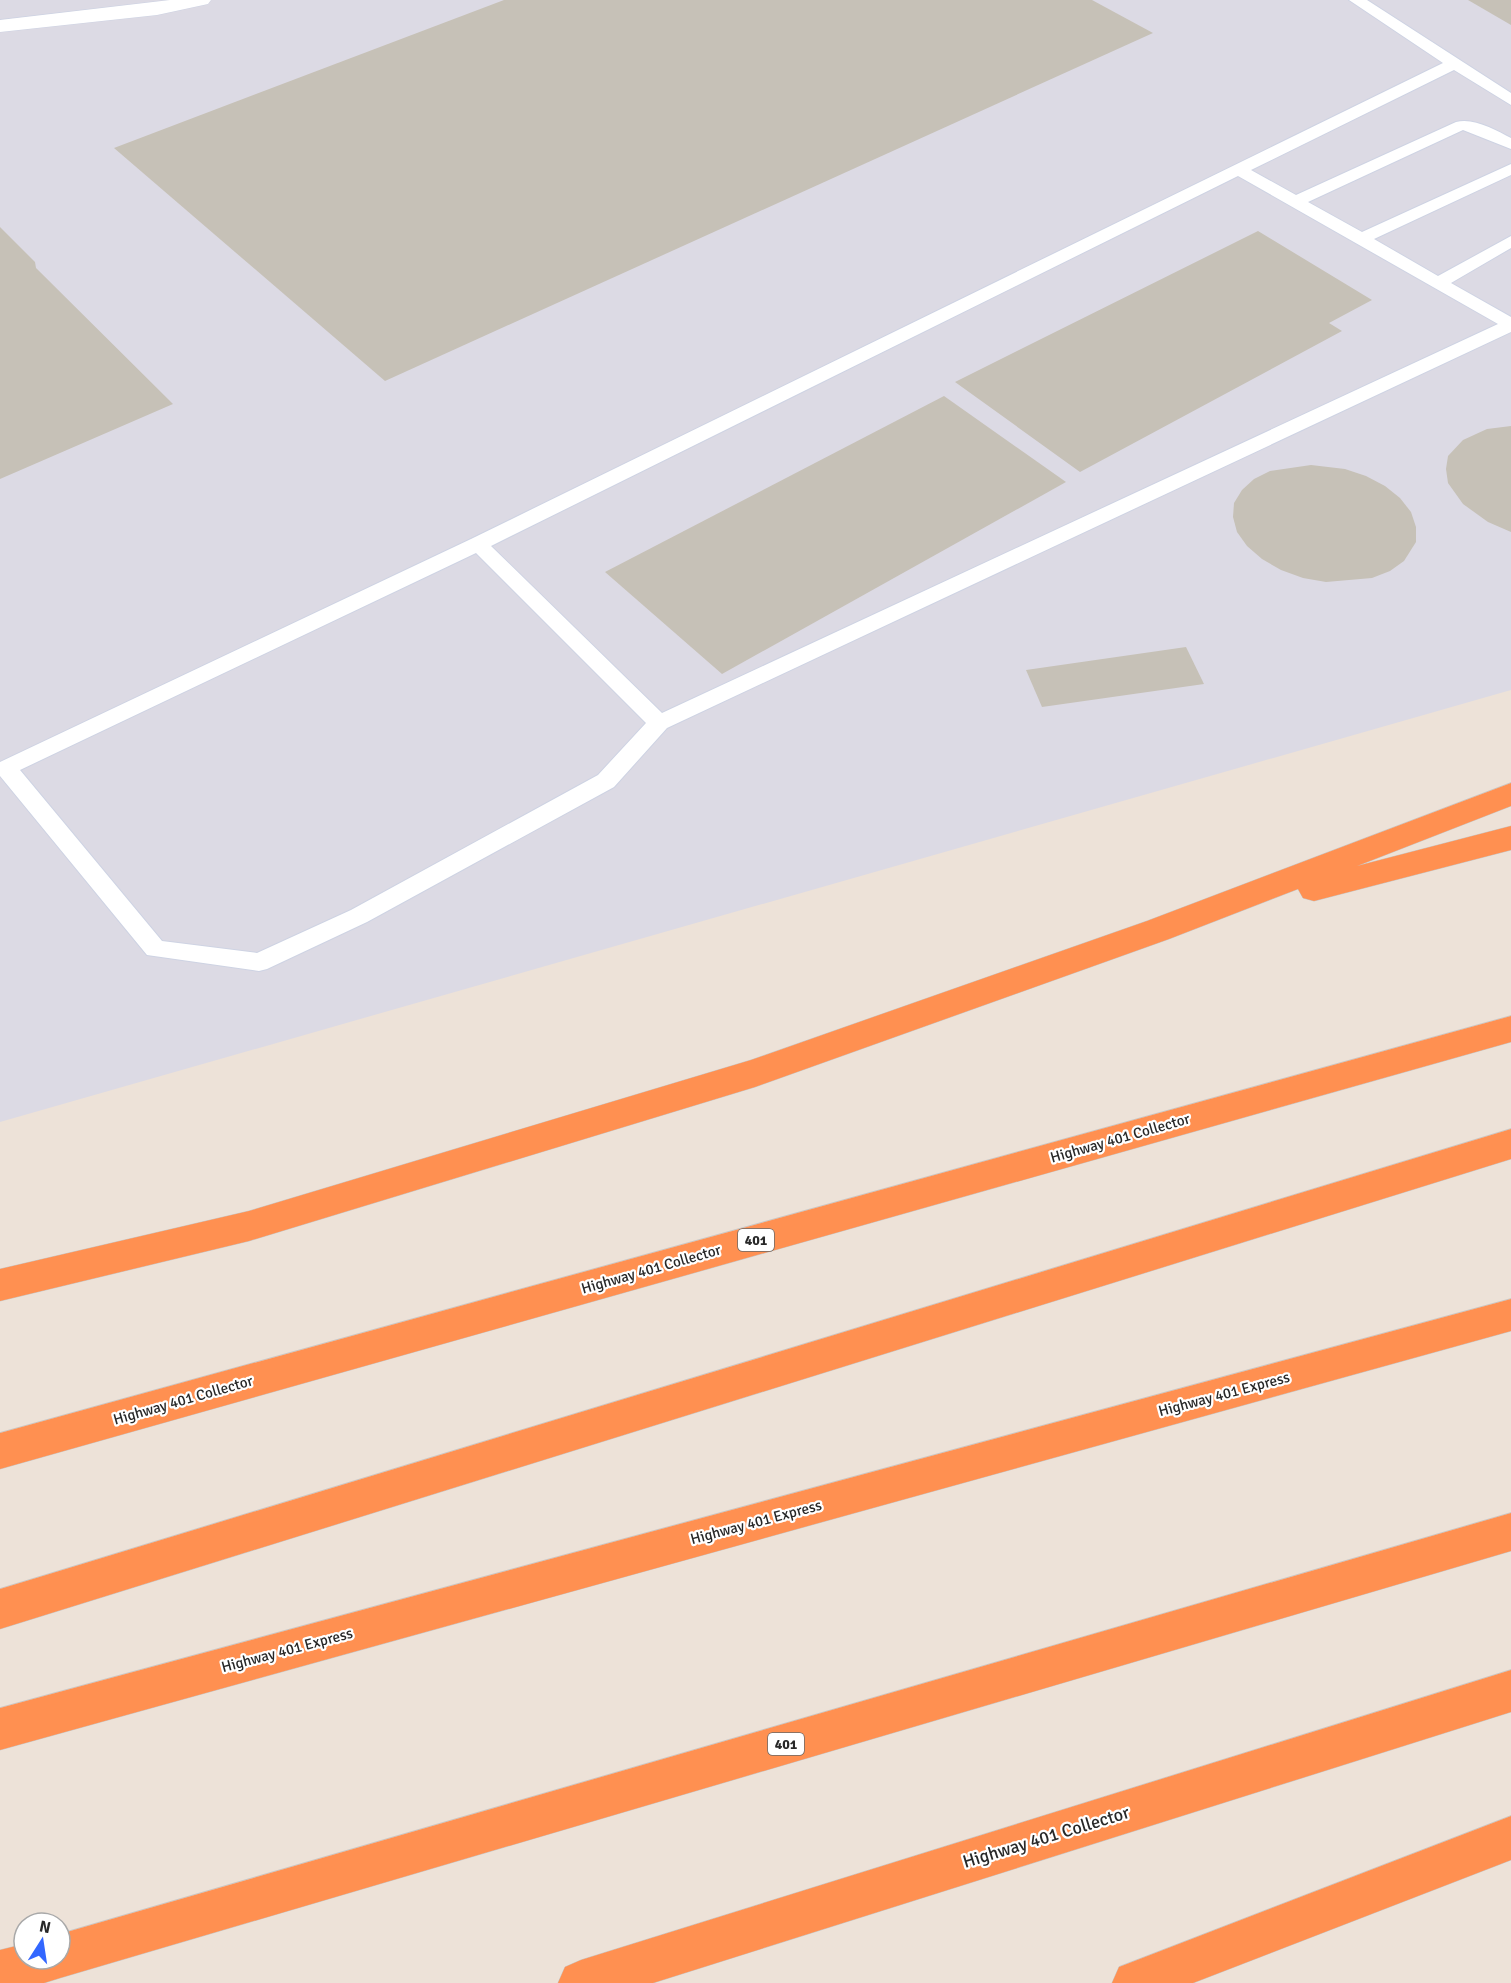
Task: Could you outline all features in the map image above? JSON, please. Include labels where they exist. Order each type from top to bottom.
[{"type":"highway","points":[[0,1285],[249,1227],[721,1084],[1158,930],[1511,794]]},
{"type":"highway","points":[[1158,930],[1511,838]]},
{"type":"highway","name":"Highway 401 Collector","points":[[0,1451],[1511,1029]]},
{"type":"highway","points":[[0,1609],[1511,1144]]},
{"type":"highway","name":"Highway 401 Express","points":[[0,1729],[1511,1316]]},
{"type":"highway","name":"401","points":[[72,1952],[1511,1532]]},
{"type":"highway","name":"Highway 401 Collector","points":[[580,1983],[1511,1691]]},
{"type":"highway","points":[[1135,1983],[1511,1838]]},
{"type":"street","points":[[0,26],[157,9],[201,0]]},
{"type":"lane","points":[[1357,0],[1511,100]]},
{"type":"lane","points":[[1455,63],[478,544],[6,768],[155,949],[259,962],[359,916],[606,781],[659,723],[1511,324]]},
{"type":"lane","points":[[1295,202],[1462,125],[1487,132],[1511,144]]},
{"type":"lane","points":[[1361,239],[1511,169]]},
{"type":"lane","points":[[1239,170],[1511,324]]},
{"type":"lane","points":[[1438,283],[1511,241]]},
{"type":"lane","points":[[478,544],[659,723]]},
{"type":"shaded area","points":[[0,0],[1511,0],[1511,690],[0,1122]]},
{"type":"building","points":[[504,0],[1092,0],[1153,33],[385,381],[114,148]]},
{"type":"building","points":[[1468,0],[1511,0],[1511,25]]},
{"type":"building","points":[[0,227],[35,262],[36,268],[173,404],[0,479]]},
{"type":"building","points":[[1258,231],[1372,300],[1329,323],[1342,331],[1080,472],[955,382]]},
{"type":"building","points":[[944,396],[1066,482],[722,674],[605,572]]},
{"type":"building","points":[[1511,426],[1511,532],[1488,522],[1463,504],[1448,483],[1446,469],[1448,456],[1463,440],[1487,429]]},
{"type":"building","points":[[1311,465],[1345,469],[1366,476],[1385,486],[1400,498],[1411,512],[1416,527],[1416,542],[1404,561],[1390,571],[1372,578],[1326,582],[1303,578],[1281,570],[1262,559],[1247,546],[1237,532],[1233,517],[1234,503],[1242,490],[1254,479],[1270,471]]},
{"type":"building","points":[[1186,647],[1204,684],[1042,707],[1026,670]]}]
